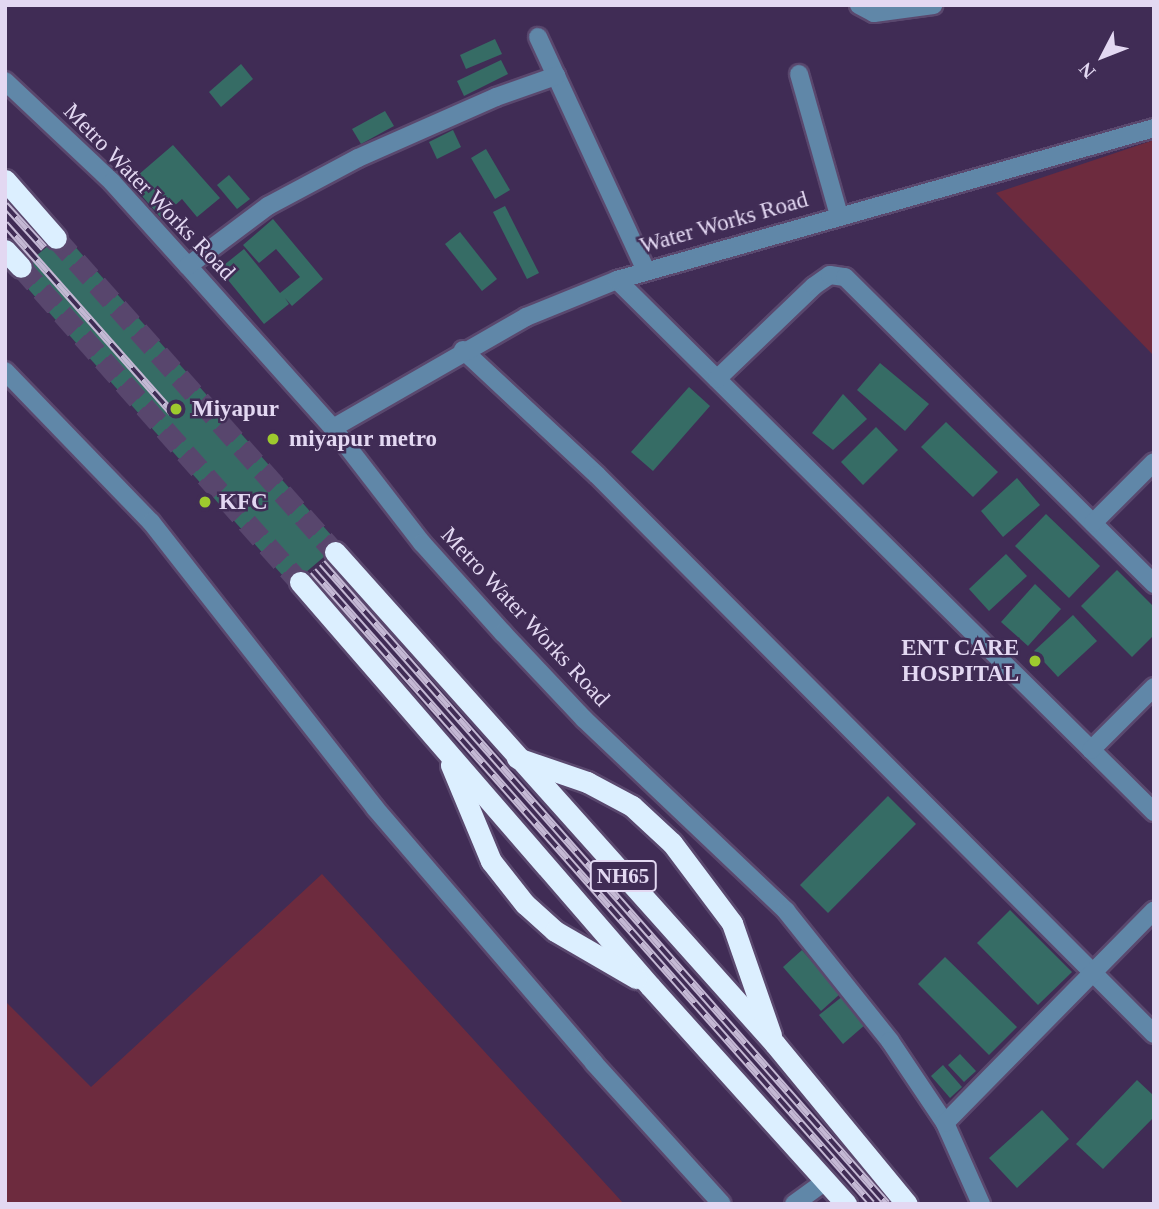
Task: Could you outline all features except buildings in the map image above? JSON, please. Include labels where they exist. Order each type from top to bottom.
[{"type":"highway","points":[[5,180],[56,238]]},
{"type":"highway","points":[[5,250],[21,267]]},
{"type":"highway","name":"NH65","points":[[335,552],[515,757],[775,1044],[907,1204]]},
{"type":"highway","name":"NH65","points":[[300,582],[650,986],[846,1204]]},
{"type":"highway","points":[[443,746],[491,861],[524,904],[555,931],[650,986]]},
{"type":"highway","points":[[515,757],[587,782],[621,800],[672,843],[732,923],[775,1044]]},
{"type":"street","points":[[859,5],[874,13],[933,5]]},
{"type":"street","points":[[538,37],[646,271]]},
{"type":"street","points":[[799,74],[839,215]]},
{"type":"street","points":[[188,266],[268,206],[358,158],[496,97],[556,76]]},
{"type":"street","name":"Metro Water Works Road","points":[[5,80],[112,182],[188,266],[333,428],[422,543],[503,633],[584,719],[786,911],[890,1041],[945,1123],[981,1204]]},
{"type":"street","name":"Water Works Road","points":[[333,428],[526,317],[617,280],[1154,128]]},
{"type":"street","points":[[717,379],[814,286],[830,275],[845,277],[1154,584]]},
{"type":"street","points":[[617,280],[1154,812]]},
{"type":"street","points":[[463,351],[607,485],[1154,1034]]},
{"type":"street","points":[[5,371],[151,522],[375,808],[593,1063],[722,1204]]},
{"type":"street","points":[[1093,523],[1154,462]]},
{"type":"street","points":[[1091,750],[1154,687]]},
{"type":"street","points":[[945,1123],[1154,910]]},
{"type":"street","points":[[794,1204],[826,1181]]},
{"type":"shaded area","points":[[1154,140],[1154,356],[996,193]]},
{"type":"shaded area","points":[[322,874],[624,1204],[5,1204],[5,1001],[91,1087]]},
{"type":"tunnel","points":[[56,238],[335,552]]},
{"type":"tunnel","points":[[21,267],[300,582]]},
{"type":"railway","points":[[5,205],[44,248]]},
{"type":"railway","points":[[5,224],[172,413]]},
{"type":"railway","points":[[322,563],[887,1204]]},
{"type":"railway","points":[[313,571],[872,1204]]},
{"type":"place","name":"Miyapur","points":[[176,409]]},
{"type":"place","name":"miyapur metro","points":[[273,439]]},
{"type":"place","name":"KFC","points":[[205,502]]},
{"type":"place","name":"ENT CARE HOSPITAL","points":[[1035,661]]}]
